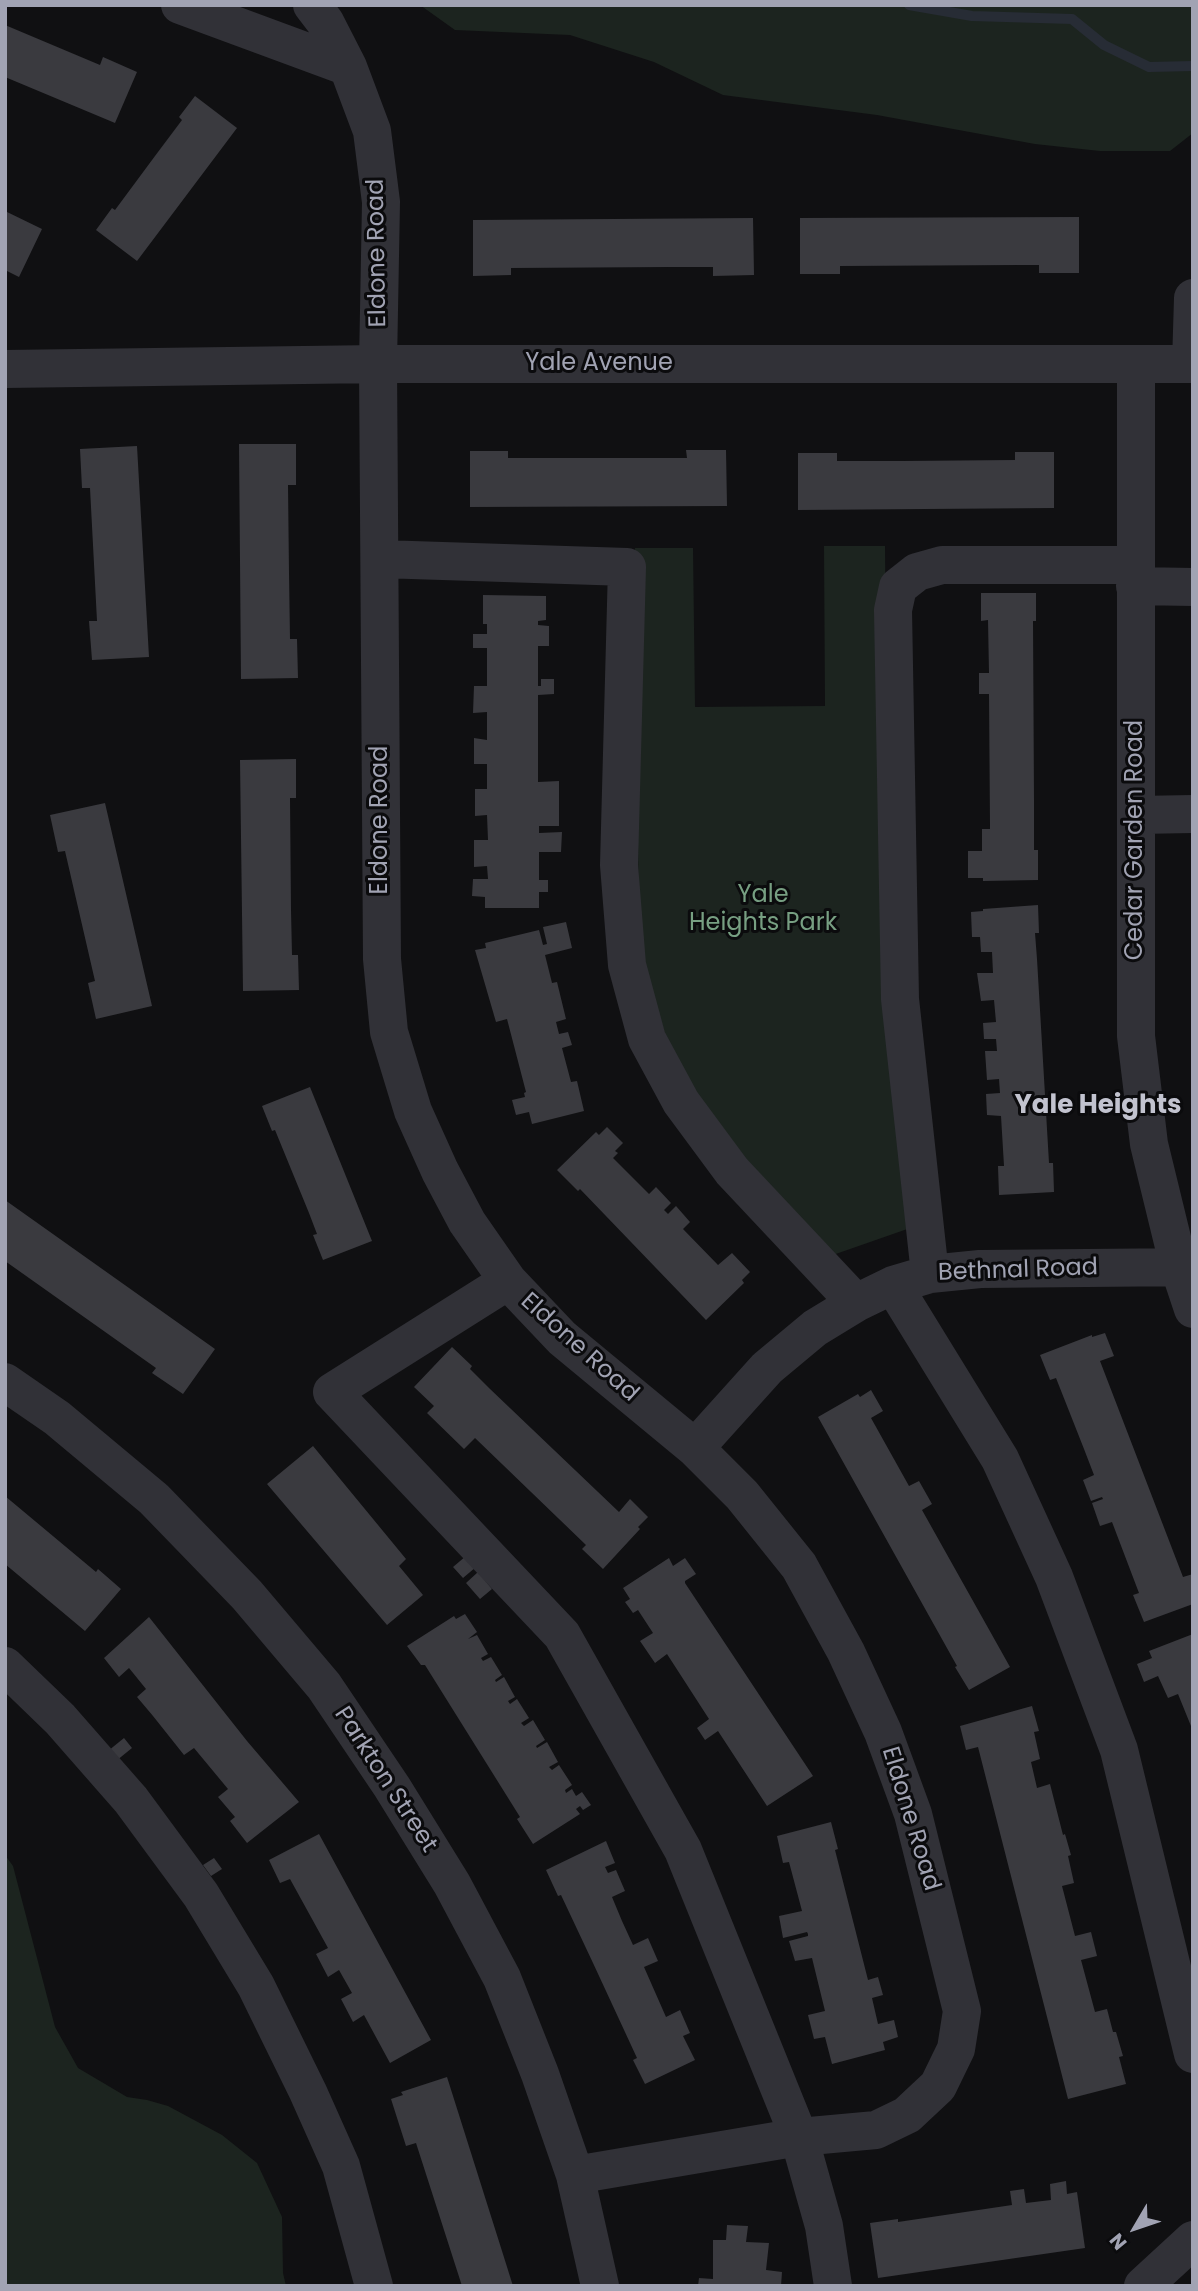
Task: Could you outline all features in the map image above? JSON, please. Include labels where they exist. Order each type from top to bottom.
[{"type":"street","points":[[180,5],[348,67]]},
{"type":"street","name":"Eldone Road","points":[[312,5],[325,22],[348,67],[372,131],[381,202],[379,364],[382,959],[389,1031],[413,1111],[467,1222],[508,1281],[562,1338],[695,1448],[742,1495],[799,1566],[846,1652],[883,1732],[913,1814],[962,2011],[956,2049],[938,2086],[907,2115],[876,2130],[799,2137],[575,2175]]},
{"type":"street","points":[[1192,364],[1193,298]]},
{"type":"street","name":"Yale Avenue","points":[[5,369],[379,364],[1192,364]]},
{"type":"street","name":"Cedar Garden Road","points":[[1136,365],[1136,1036],[1149,1144],[1186,1267],[1193,1309]]},
{"type":"street","points":[[381,559],[627,566],[619,866],[627,965],[648,1039],[681,1102],[732,1171],[856,1303]]},
{"type":"street","points":[[930,1274],[901,999],[893,610],[898,587],[917,572],[942,565],[1135,575],[1193,587]]},
{"type":"street","points":[[1137,815],[1193,814]]},
{"type":"street","name":"Bethnal Road","points":[[695,1448],[767,1368],[815,1328],[893,1285],[930,1274],[980,1269],[1186,1267]]},
{"type":"street","points":[[508,1281],[332,1392],[562,1635],[683,1850],[799,2137],[824,2226],[833,2286]]},
{"type":"street","points":[[893,1285],[1000,1459],[1054,1577],[1119,1750],[1193,2054]]},
{"type":"street","name":"Parkton Street","points":[[5,1382],[57,1418],[154,1499],[247,1595],[324,1686],[392,1787],[452,1884],[502,1978],[540,2074],[575,2175],[600,2286]]},
{"type":"street","points":[[5,1666],[61,1719],[131,1800],[201,1895],[256,1986],[341,2166],[374,2286]]},
{"type":"street","points":[[1143,2286],[1193,2240]]},
{"type":"green space","points":[[420,5],[1193,5],[1193,133],[1170,151],[1100,151],[1035,144],[877,115],[723,95],[654,62],[570,35],[455,30]]},
{"type":"green space","name":"Yale Heights Park","points":[[824,546],[885,546],[889,1016],[913,1227],[830,1256],[711,1121],[675,1070],[639,943],[635,548],[693,548],[695,707],[825,706]]},
{"type":"green space","points":[[5,1855],[13,1866],[55,2027],[78,2068],[127,2097],[168,2106],[222,2135],[257,2163],[282,2217],[283,2273],[286,2286],[5,2286]]},
{"type":"building","points":[[5,25],[100,65],[103,57],[137,72],[115,123],[5,77]]},
{"type":"building","points":[[195,96],[237,128],[137,261],[96,230],[112,208],[115,210],[182,120],[179,117]]},
{"type":"building","points":[[5,211],[42,229],[19,277],[5,270]]},
{"type":"building","points":[[1079,217],[1079,273],[1039,273],[1039,265],[1018,265],[840,266],[840,274],[800,274],[800,218]]},
{"type":"building","points":[[753,218],[754,275],[713,276],[713,267],[669,267],[511,268],[511,275],[473,276],[473,220]]},
{"type":"building","points":[[239,444],[296,444],[296,485],[288,485],[290,639],[297,639],[298,678],[241,679]]},
{"type":"building","points":[[137,446],[149,657],[92,660],[89,621],[97,621],[90,488],[82,488],[80,449]]},
{"type":"building","points":[[686,450],[726,450],[727,506],[470,507],[470,451],[508,451],[508,458],[687,458]]},
{"type":"building","points":[[1015,452],[1054,452],[1054,508],[798,510],[798,453],[837,453],[837,461],[903,461],[1015,460]]},
{"type":"building","points":[[981,593],[1036,593],[1036,621],[1033,621],[1034,850],[1038,850],[1038,880],[983,881],[983,878],[968,878],[968,851],[982,851],[982,829],[990,829],[989,694],[979,694],[979,673],[989,673],[988,620],[981,621]]},
{"type":"building","points":[[483,595],[546,596],[546,620],[538,621],[538,625],[549,626],[549,646],[538,646],[538,686],[541,686],[541,679],[554,679],[554,694],[538,695],[538,782],[559,781],[559,826],[539,826],[539,833],[562,832],[561,852],[539,852],[539,880],[548,880],[548,892],[539,892],[539,908],[485,908],[485,897],[472,896],[473,879],[488,879],[487,866],[474,867],[474,840],[488,840],[487,815],[475,816],[475,789],[487,789],[487,764],[474,764],[474,738],[487,740],[487,712],[473,713],[474,686],[487,686],[487,648],[473,648],[473,634],[487,634],[487,624],[483,624]]},
{"type":"building","points":[[296,759],[296,798],[290,798],[291,910],[292,955],[298,955],[299,990],[243,991],[240,760]]},
{"type":"building","points":[[105,803],[152,1006],[96,1019],[88,983],[95,981],[65,851],[58,852],[50,815]]},
{"type":"building","points":[[1038,905],[1039,933],[1035,933],[1049,1163],[1053,1163],[1054,1192],[999,1195],[998,1166],[1004,1166],[1001,1116],[987,1115],[986,1094],[1000,1093],[999,1079],[987,1080],[985,1051],[997,1051],[996,1039],[984,1039],[983,1023],[996,1022],[994,1000],[981,1001],[977,973],[993,973],[992,952],[981,952],[980,937],[972,937],[971,912]]},
{"type":"building","points":[[566,922],[572,948],[545,955],[552,983],[557,982],[566,1019],[556,1022],[559,1034],[568,1032],[572,1045],[562,1048],[571,1082],[577,1081],[584,1111],[532,1124],[529,1112],[516,1115],[512,1100],[525,1097],[526,1092],[507,1019],[496,1022],[475,950],[486,948],[485,943],[539,930],[543,945],[547,944],[543,927]]},
{"type":"building","points":[[310,1087],[372,1241],[323,1260],[313,1235],[317,1234],[309,1213],[275,1130],[272,1131],[262,1106]]},
{"type":"building","points":[[607,1127],[623,1143],[615,1151],[618,1153],[613,1158],[649,1194],[656,1187],[671,1203],[664,1210],[668,1214],[676,1206],[690,1222],[683,1229],[718,1265],[732,1253],[750,1272],[742,1280],[744,1283],[706,1320],[580,1189],[578,1191],[557,1170],[596,1132],[599,1135]]},
{"type":"building","points":[[5,1200],[215,1349],[183,1394],[152,1373],[156,1368],[5,1261]]},
{"type":"building","points":[[1105,1333],[1114,1356],[1100,1361],[1183,1577],[1193,1574],[1193,1604],[1144,1622],[1133,1595],[1139,1593],[1112,1522],[1100,1526],[1092,1503],[1103,1499],[1102,1497],[1091,1501],[1083,1480],[1094,1475],[1084,1449],[1056,1378],[1050,1380],[1040,1355],[1092,1335]]},
{"type":"building","points":[[452,1347],[472,1366],[470,1369],[489,1388],[619,1512],[630,1499],[648,1517],[603,1569],[582,1549],[586,1545],[475,1438],[464,1449],[427,1413],[434,1406],[414,1387]]},
{"type":"building","points":[[871,1390],[883,1411],[871,1418],[909,1486],[919,1481],[932,1504],[922,1510],[1010,1667],[969,1690],[818,1417],[858,1394],[860,1397]]},
{"type":"building","points":[[313,1446],[406,1559],[399,1566],[423,1595],[387,1625],[267,1484]]},
{"type":"building","points":[[5,1496],[96,1572],[98,1569],[121,1589],[85,1631],[5,1564]]},
{"type":"building","points":[[466,1556],[476,1567],[463,1578],[453,1567]]},
{"type":"building","points":[[669,1558],[673,1566],[685,1558],[696,1574],[685,1583],[813,1776],[767,1806],[718,1731],[705,1740],[697,1728],[709,1719],[667,1654],[655,1663],[640,1641],[653,1633],[638,1610],[633,1613],[625,1602],[630,1599],[623,1588]]},
{"type":"building","points":[[478,1572],[492,1589],[480,1599],[466,1583]]},
{"type":"building","points":[[465,1614],[477,1632],[468,1639],[477,1635],[488,1654],[481,1658],[483,1661],[491,1657],[502,1675],[496,1682],[504,1677],[515,1697],[508,1701],[510,1704],[517,1699],[529,1718],[521,1723],[524,1726],[533,1720],[545,1740],[536,1746],[537,1748],[547,1742],[558,1762],[549,1767],[552,1770],[559,1765],[572,1785],[565,1790],[566,1793],[572,1789],[576,1796],[582,1792],[591,1805],[583,1810],[580,1806],[576,1809],[580,1814],[533,1844],[517,1819],[520,1817],[425,1665],[421,1665],[407,1646],[454,1616],[456,1619]]},
{"type":"building","points":[[149,1617],[299,1802],[247,1843],[230,1821],[235,1817],[218,1797],[228,1789],[194,1748],[184,1755],[137,1697],[146,1689],[129,1668],[119,1677],[104,1658]]},
{"type":"building","points":[[1193,1634],[1193,1731],[1178,1694],[1168,1698],[1158,1676],[1144,1682],[1137,1664],[1152,1658],[1149,1651]]},
{"type":"building","points":[[1032,1706],[1039,1731],[1034,1732],[1040,1759],[1031,1762],[1037,1788],[1050,1784],[1071,1855],[1068,1856],[1074,1883],[1062,1886],[1075,1936],[1091,1932],[1097,1956],[1081,1960],[1095,2012],[1107,2009],[1113,2032],[1116,2032],[1123,2056],[1119,2057],[1126,2084],[1068,2099],[978,1747],[966,1750],[960,1726]]},
{"type":"building","points":[[124,1738],[132,1748],[116,1761],[108,1751]]},
{"type":"building","points":[[831,1822],[838,1849],[835,1850],[868,1980],[878,1977],[883,1995],[872,1998],[878,2024],[894,2020],[898,2037],[883,2042],[885,2050],[832,2064],[825,2037],[814,2039],[808,2015],[825,2011],[812,1958],[795,1961],[789,1941],[808,1934],[807,1932],[783,1938],[779,1916],[802,1911],[789,1862],[783,1863],[777,1836]]},
{"type":"building","points":[[319,1834],[431,2040],[390,2063],[364,2015],[353,2022],[341,1999],[352,1993],[339,1970],[328,1977],[316,1954],[328,1948],[290,1879],[280,1883],[269,1860]]},
{"type":"building","points":[[606,1841],[615,1863],[605,1867],[608,1873],[616,1870],[625,1891],[612,1897],[633,1945],[648,1938],[658,1961],[644,1967],[666,2017],[680,2010],[690,2033],[683,2036],[695,2060],[645,2084],[633,2060],[637,2058],[561,1895],[558,1896],[546,1870]]},
{"type":"building","points":[[214,1858],[222,1869],[211,1876],[203,1865]]},
{"type":"building","points":[[447,2077],[513,2286],[462,2286],[416,2143],[406,2146],[391,2099],[403,2095],[401,2092]]},
{"type":"building","points":[[1066,2181],[1067,2194],[1077,2192],[1085,2248],[878,2278],[870,2223],[898,2219],[898,2222],[1012,2205],[1010,2191],[1024,2189],[1026,2203],[1051,2200],[1050,2184]]},
{"type":"building","points":[[727,2225],[748,2226],[746,2242],[769,2243],[766,2270],[782,2272],[781,2286],[698,2286],[699,2278],[713,2279],[713,2240],[726,2240]]},
{"type":"waterway","points":[[909,5],[972,16],[1072,19],[1104,45],[1149,67],[1193,66]]},
{"type":"district","name":"Yale Heights","points":[[1098,1106]]}]
